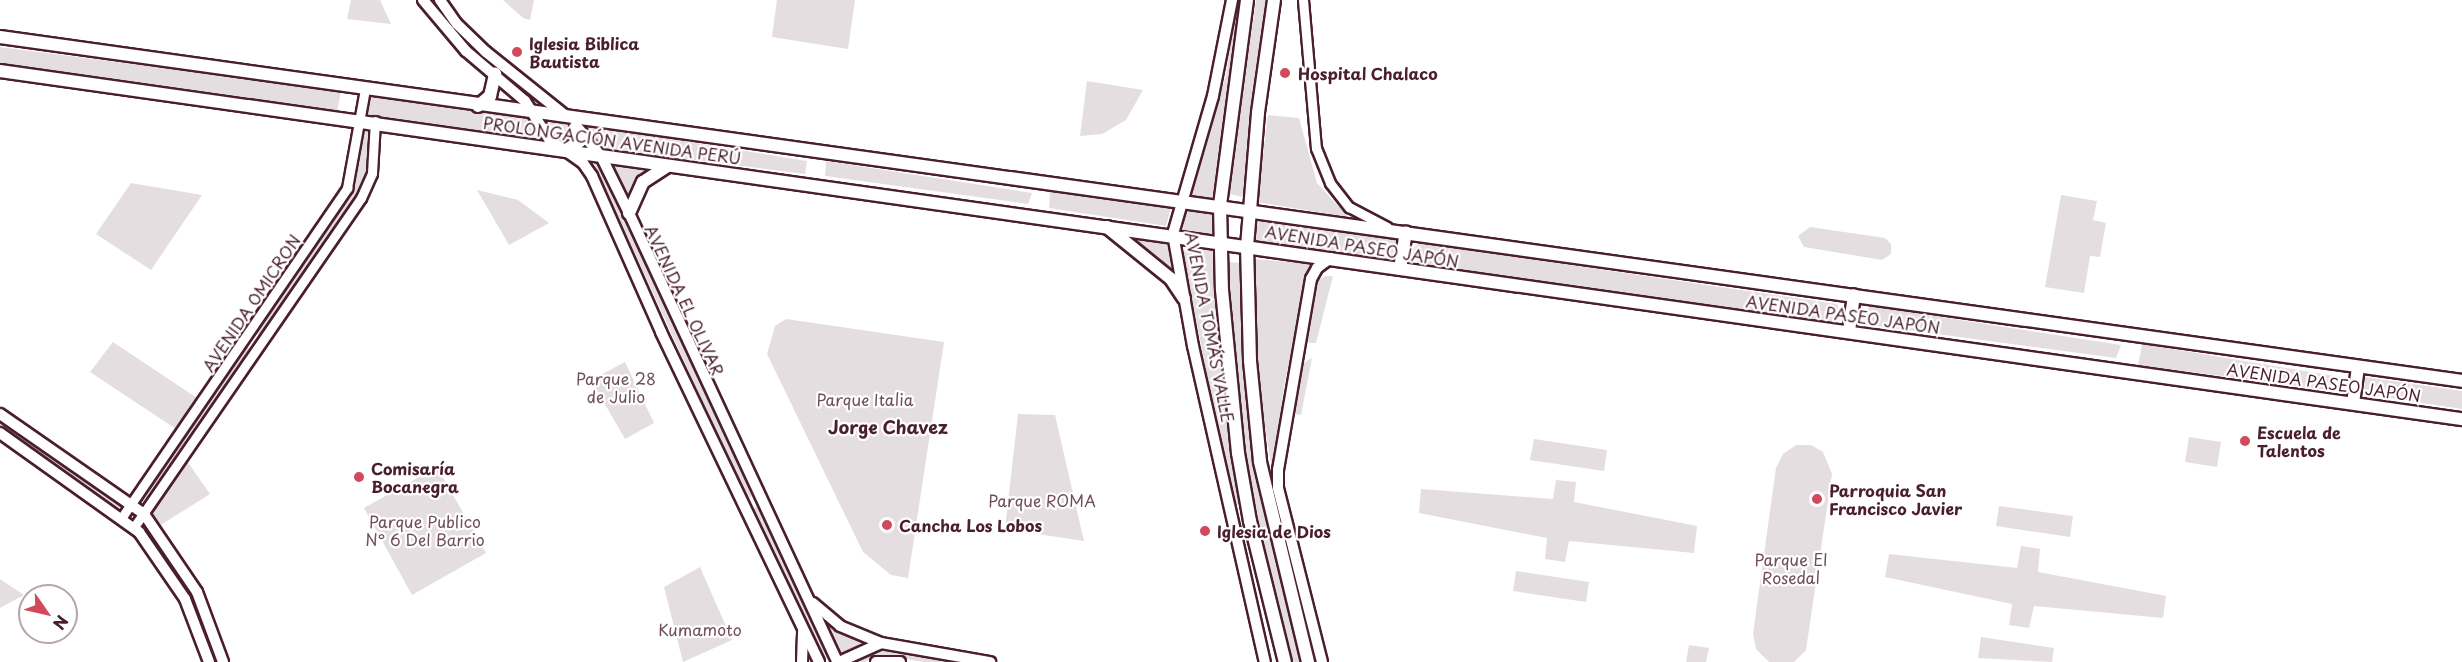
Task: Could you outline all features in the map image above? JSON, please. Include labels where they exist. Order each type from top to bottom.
[{"type":"main road","name":"AVENIDA EL OLIVAR","points":[[423,0],[466,51],[495,74],[533,112],[549,139],[566,150],[592,176],[661,332],[819,662]]},
{"type":"main road","name":"AVENIDA EL OLIVAR","points":[[440,0],[457,24],[486,52],[573,123],[601,156],[838,662]]},
{"type":"main road","name":"AVENIDA TOMÁS VALLE","points":[[1232,0],[1213,96],[1180,202],[1173,234],[1184,298],[1265,662]]},
{"type":"main road","name":"AVENIDA TOMÁS VALLE","points":[[1247,0],[1220,205],[1220,242],[1238,453],[1250,520],[1284,662]]},
{"type":"main road","name":"AVENIDA TOMÁS VALLE","points":[[1274,0],[1247,246],[1250,361],[1260,462],[1308,662]]},
{"type":"main road","name":"PROLONGACIÓN AVENIDA PERÚ","points":[[0,37],[533,112],[573,123],[1180,202],[1220,205]]},
{"type":"main road","name":"PROLONGACIÓN AVENIDA PERÚ","points":[[0,71],[375,121],[669,166],[1220,242]]},
{"type":"main road","points":[[478,106],[490,96],[495,74]]},
{"type":"main road","points":[[566,150],[580,141],[573,123]]},
{"type":"main road","points":[[629,213],[643,182],[653,172],[669,166]]},
{"type":"main road","name":"AVENIDA PASEO JAPÓN","points":[[1220,205],[2462,381]]},
{"type":"main road","points":[[1106,226],[1171,279],[1184,298]]},
{"type":"main road","points":[[1400,231],[1400,269]]},
{"type":"main road","name":"AVENIDA PASEO JAPÓN","points":[[1220,242],[2462,418]]},
{"type":"main road","points":[[1322,662],[1278,488],[1278,470],[1311,279],[1317,268],[1331,258]]},
{"type":"main road","points":[[1849,332],[1854,295]]},
{"type":"main road","points":[[2353,403],[2358,366]]},
{"type":"main road","points":[[0,414],[144,514],[197,592],[224,662]]},
{"type":"main road","points":[[0,433],[134,527],[185,599],[208,662]]},
{"type":"main road","points":[[808,598],[840,626],[881,644],[990,662]]},
{"type":"main road","points":[[801,622],[802,662]]},
{"type":"main road","points":[[838,662],[881,644]]},
{"type":"main road","points":[[876,662],[900,662]]},
{"type":"street","points":[[1303,0],[1316,148],[1330,183],[1349,207],[1400,231]]},
{"type":"street","name":"AVENIDA OMICRON","points":[[122,518],[343,195],[352,171],[365,89]]},
{"type":"street","name":"AVENIDA OMICRON","points":[[134,527],[361,198],[372,173],[375,121]]},
{"type":"green space","points":[[351,0],[380,0],[391,24],[347,19]]},
{"type":"green space","points":[[430,0],[436,0],[543,102],[536,106],[469,46]]},
{"type":"green space","points":[[503,0],[534,0],[530,20],[523,18]]},
{"type":"green space","points":[[777,0],[855,0],[848,49],[772,37]]},
{"type":"green space","points":[[1237,0],[1243,0],[1216,199],[1188,195],[1226,75]]},
{"type":"green space","points":[[1256,0],[1269,0],[1243,197],[1229,194]]},
{"type":"green space","points":[[0,47],[341,91],[337,112],[0,63]]},
{"type":"green space","points":[[1087,81],[1143,90],[1126,120],[1102,134],[1080,136]]},
{"type":"green space","points":[[370,94],[527,116],[536,139],[366,114]]},
{"type":"green space","points":[[1268,115],[1299,118],[1317,183],[1348,217],[1257,202]]},
{"type":"green space","points":[[551,121],[568,125],[575,137],[573,144],[558,142],[546,128]]},
{"type":"green space","points":[[585,125],[807,161],[805,174],[602,148]]},
{"type":"green space","points":[[363,127],[369,128],[367,173],[361,192],[263,338],[254,332],[348,195],[356,179]]},
{"type":"green space","points":[[592,159],[597,160],[752,490],[751,498],[745,495]]},
{"type":"green space","points":[[826,161],[1032,193],[1028,204],[825,176]]},
{"type":"green space","points":[[610,163],[649,169],[631,188],[630,199]]},
{"type":"green space","points":[[131,183],[202,195],[151,270],[96,234]]},
{"type":"green space","points":[[477,190],[518,200],[549,223],[509,245]]},
{"type":"green space","points":[[1050,191],[1171,208],[1166,226],[1049,208]]},
{"type":"green space","points":[[2061,195],[2097,201],[2093,220],[2106,223],[2100,257],[2090,256],[2084,293],[2045,287]]},
{"type":"green space","points":[[1185,211],[1215,214],[1212,234],[1183,230]]},
{"type":"green space","points":[[1256,221],[1403,241],[1399,261],[1252,242]]},
{"type":"green space","points":[[1810,227],[1885,238],[1891,244],[1891,254],[1882,260],[1804,247],[1798,236]]},
{"type":"green space","points":[[1126,234],[1168,241],[1179,281],[1158,260]]},
{"type":"green space","points":[[1419,243],[1837,304],[1841,317],[1833,323],[1418,264],[1412,250]]},
{"type":"green space","points":[[1182,249],[1214,250],[1224,399],[1240,504],[1233,506]]},
{"type":"green space","points":[[1253,259],[1313,264],[1307,274],[1284,386],[1272,471],[1257,375]]},
{"type":"green space","points":[[1229,262],[1240,263],[1253,448],[1302,662],[1291,662],[1244,454],[1234,379]]},
{"type":"green space","points":[[1325,276],[1333,276],[1316,343],[1310,343],[1307,340],[1318,281]]},
{"type":"green space","points":[[1870,306],[2121,345],[2116,358],[1870,325],[1861,319]]},
{"type":"green space","name":"Parque Italia","points":[[786,319],[944,342],[908,578],[891,575],[863,552],[767,354],[775,326]]},
{"type":"green space","points":[[113,342],[197,398],[176,429],[90,372]]},
{"type":"green space","points":[[2142,344],[2347,378],[2343,392],[2138,365]]},
{"type":"green space","points":[[247,347],[253,350],[147,505],[140,501]]},
{"type":"green space","points":[[1312,358],[1301,415],[1294,414],[1303,363]]},
{"type":"green space","name":"Parque 28 de Julio","points":[[625,362],[654,423],[625,439],[591,380]]},
{"type":"green space","points":[[2365,377],[2462,391],[2462,409],[2364,394]]},
{"type":"green space","name":"Parque ROMA","points":[[1018,414],[1055,415],[1084,541],[1005,529]]},
{"type":"green space","points":[[0,418],[122,504],[118,510],[0,430]]},
{"type":"green space","points":[[2189,437],[2221,442],[2217,467],[2185,462]]},
{"type":"green space","points":[[1534,439],[1607,450],[1604,471],[1530,460]]},
{"type":"green space","name":"Parque El Rosedal","points":[[1796,445],[1811,445],[1823,452],[1832,474],[1806,650],[1794,662],[1769,662],[1756,649],[1753,634],[1776,468],[1783,454]]},
{"type":"green space","points":[[187,461],[210,494],[159,526],[149,514]]},
{"type":"green space","name":"Parque Publico N° 6 Del Barrio","points":[[437,467],[486,553],[412,595],[364,508]]},
{"type":"green space","points":[[1556,480],[1576,482],[1574,502],[1697,526],[1694,553],[1569,541],[1565,562],[1545,559],[1547,538],[1419,513],[1421,489],[1553,499]]},
{"type":"green space","points":[[759,506],[829,657],[823,660],[752,509]]},
{"type":"green space","points":[[1999,506],[2073,516],[2070,537],[1996,526]]},
{"type":"green space","points":[[150,526],[191,585],[184,589],[143,532]]},
{"type":"green space","points":[[2021,546],[2040,549],[2038,572],[2166,596],[2163,618],[2034,606],[2029,628],[2009,625],[2012,604],[1885,577],[1889,554],[2017,568]]},
{"type":"green space","name":"Kumamoto","points":[[700,567],[732,640],[683,662],[664,587]]},
{"type":"green space","points":[[1516,571],[1589,582],[1586,602],[1513,591]]},
{"type":"green space","points":[[0,579],[18,591],[18,598],[0,608]]},
{"type":"green space","points":[[197,599],[220,662],[212,662],[191,603]]},
{"type":"green space","points":[[821,618],[843,634],[864,644],[839,657]]},
{"type":"green space","points":[[1981,637],[2054,648],[2052,662],[1978,658]]},
{"type":"green space","points":[[1689,645],[1709,648],[1706,662],[1686,662]]},
{"type":"green space","points":[[885,647],[968,662],[924,662],[882,655],[864,662],[846,662]]},
{"type":"place","name":"Iglesia Biblica Bautista","points":[[517,52]]},
{"type":"place","name":"Hospital Chalaco","points":[[1285,73]]},
{"type":"place","name":"Escuela de Talentos","points":[[2245,441]]},
{"type":"place","name":"Comisaría Bocanegra","points":[[359,477]]},
{"type":"place","name":"Parroquia San Francisco Javier","points":[[1817,499]]},
{"type":"place","name":"Cancha Los Lobos","points":[[887,525]]},
{"type":"place","name":"Iglesia de Dios","points":[[1205,531]]},
{"type":"district","name":"Jorge Chavez","points":[[888,427]]}]
